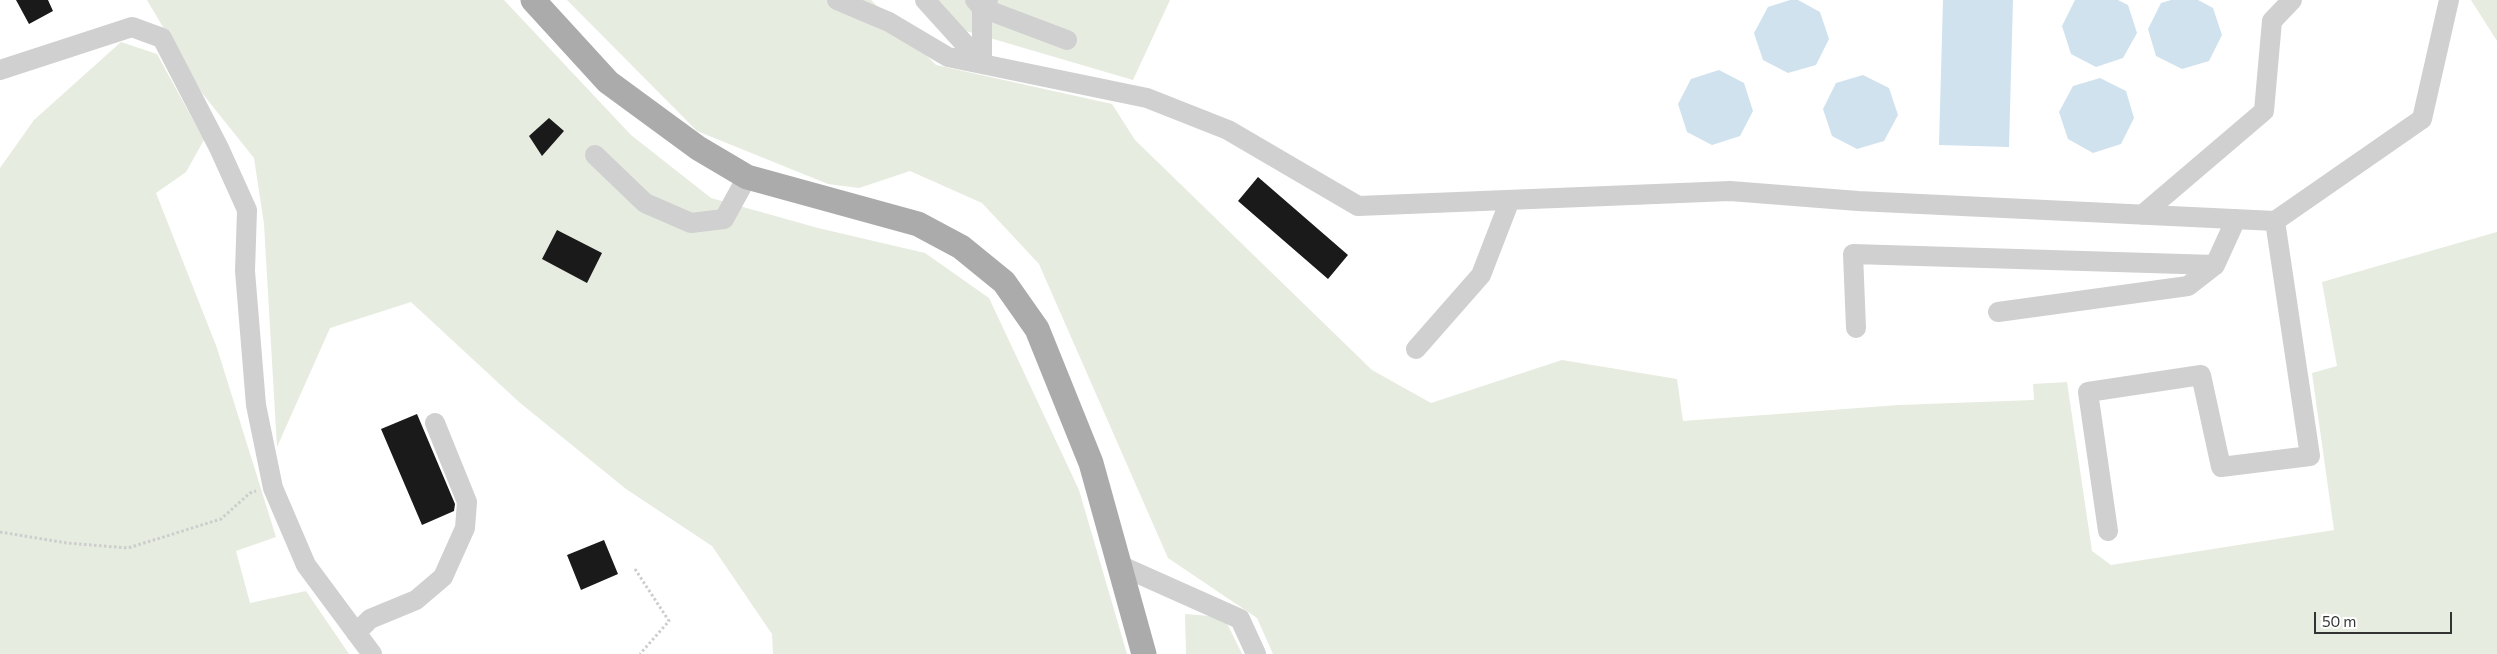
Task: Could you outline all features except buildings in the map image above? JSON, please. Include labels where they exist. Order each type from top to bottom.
[{"type":"main road","points":[[533,0],[608,82],[698,148],[748,176],[918,224],[960,248],[1004,282],[1037,329],[1091,463],[1144,654]]},
{"type":"street","points":[[837,0],[889,22],[948,57],[1147,98],[1228,130],[1358,206],[1730,191],[1858,201],[2275,221],[2422,119],[2449,0]]},
{"type":"street","points":[[925,0],[982,63]]},
{"type":"street","points":[[2142,215],[2264,111],[2272,21],[2292,0]]},
{"type":"street","points":[[982,63],[981,2],[1067,40]]},
{"type":"street","points":[[0,70],[132,27],[162,38],[219,148],[247,210],[245,270],[256,406],[273,488],[306,565],[372,654]]},
{"type":"street","points":[[595,155],[645,203],[691,223],[724,219],[748,176]]},
{"type":"street","points":[[1416,349],[1481,275],[1510,200]]},
{"type":"street","points":[[1998,312],[2188,286],[2215,265],[2236,219]]},
{"type":"street","points":[[2108,531],[2088,392],[2201,375],[2221,467],[2310,456],[2275,221]]},
{"type":"street","points":[[1856,328],[1853,254],[2215,265]]},
{"type":"street","points":[[356,633],[370,619],[416,600],[443,577],[465,528],[467,502],[436,422]]},
{"type":"street","points":[[1119,565],[1240,619],[1256,654]]},
{"type":"path","points":[[0,532],[67,543],[128,548],[221,519],[250,493],[273,488]]},
{"type":"path","points":[[635,570],[669,621],[640,654]]},
{"type":"shaded area","points":[[147,0],[504,0],[631,135],[711,198],[818,228],[925,253],[989,298],[1079,490],[1127,654],[773,654],[772,634],[712,546],[626,489],[519,402],[411,302],[330,328],[277,447],[264,224],[254,158],[202,93]]},
{"type":"shaded area","points":[[567,0],[871,0],[936,65],[1112,104],[1135,140],[1372,370],[1431,403],[1562,360],[1677,379],[1683,421],[1899,405],[2034,400],[2033,384],[2067,382],[2092,551],[2111,565],[2334,530],[2312,373],[2337,366],[2322,282],[2497,232],[2497,654],[1273,654],[1257,618],[1168,558],[1039,264],[982,203],[910,171],[859,188],[828,184],[697,131]]},
{"type":"shaded area","points":[[933,0],[1170,0],[1133,80],[949,26]]},
{"type":"shaded area","points":[[2471,0],[2497,0],[2497,41]]},
{"type":"shaded area","points":[[121,42],[157,54],[204,140],[186,172],[156,193],[217,348],[276,537],[236,551],[250,603],[306,591],[349,654],[0,654],[0,168],[34,120]]},
{"type":"shaded area","points":[[1185,614],[1224,617],[1242,654],[1186,654]]},
{"type":"water","points":[[1790,0],[1798,0],[1820,12],[1829,39],[1816,65],[1788,73],[1763,60],[1754,33],[1768,7]]},
{"type":"water","points":[[1943,0],[2013,0],[2009,147],[1939,145]]},
{"type":"water","points":[[2075,0],[2118,0],[2128,5],[2137,33],[2123,58],[2096,67],[2071,54],[2062,26]]},
{"type":"water","points":[[2171,0],[2198,0],[2213,8],[2222,35],[2209,61],[2182,69],[2156,56],[2148,29],[2161,3]]},
{"type":"water","points":[[1719,70],[1744,83],[1753,111],[1740,136],[1712,145],[1687,132],[1678,104],[1691,79]]},
{"type":"water","points":[[1863,75],[1889,88],[1898,115],[1884,141],[1857,149],[1832,136],[1823,109],[1836,83]]},
{"type":"water","points":[[2100,78],[2126,91],[2134,118],[2121,144],[2093,153],[2068,139],[2059,112],[2073,86]]}]
